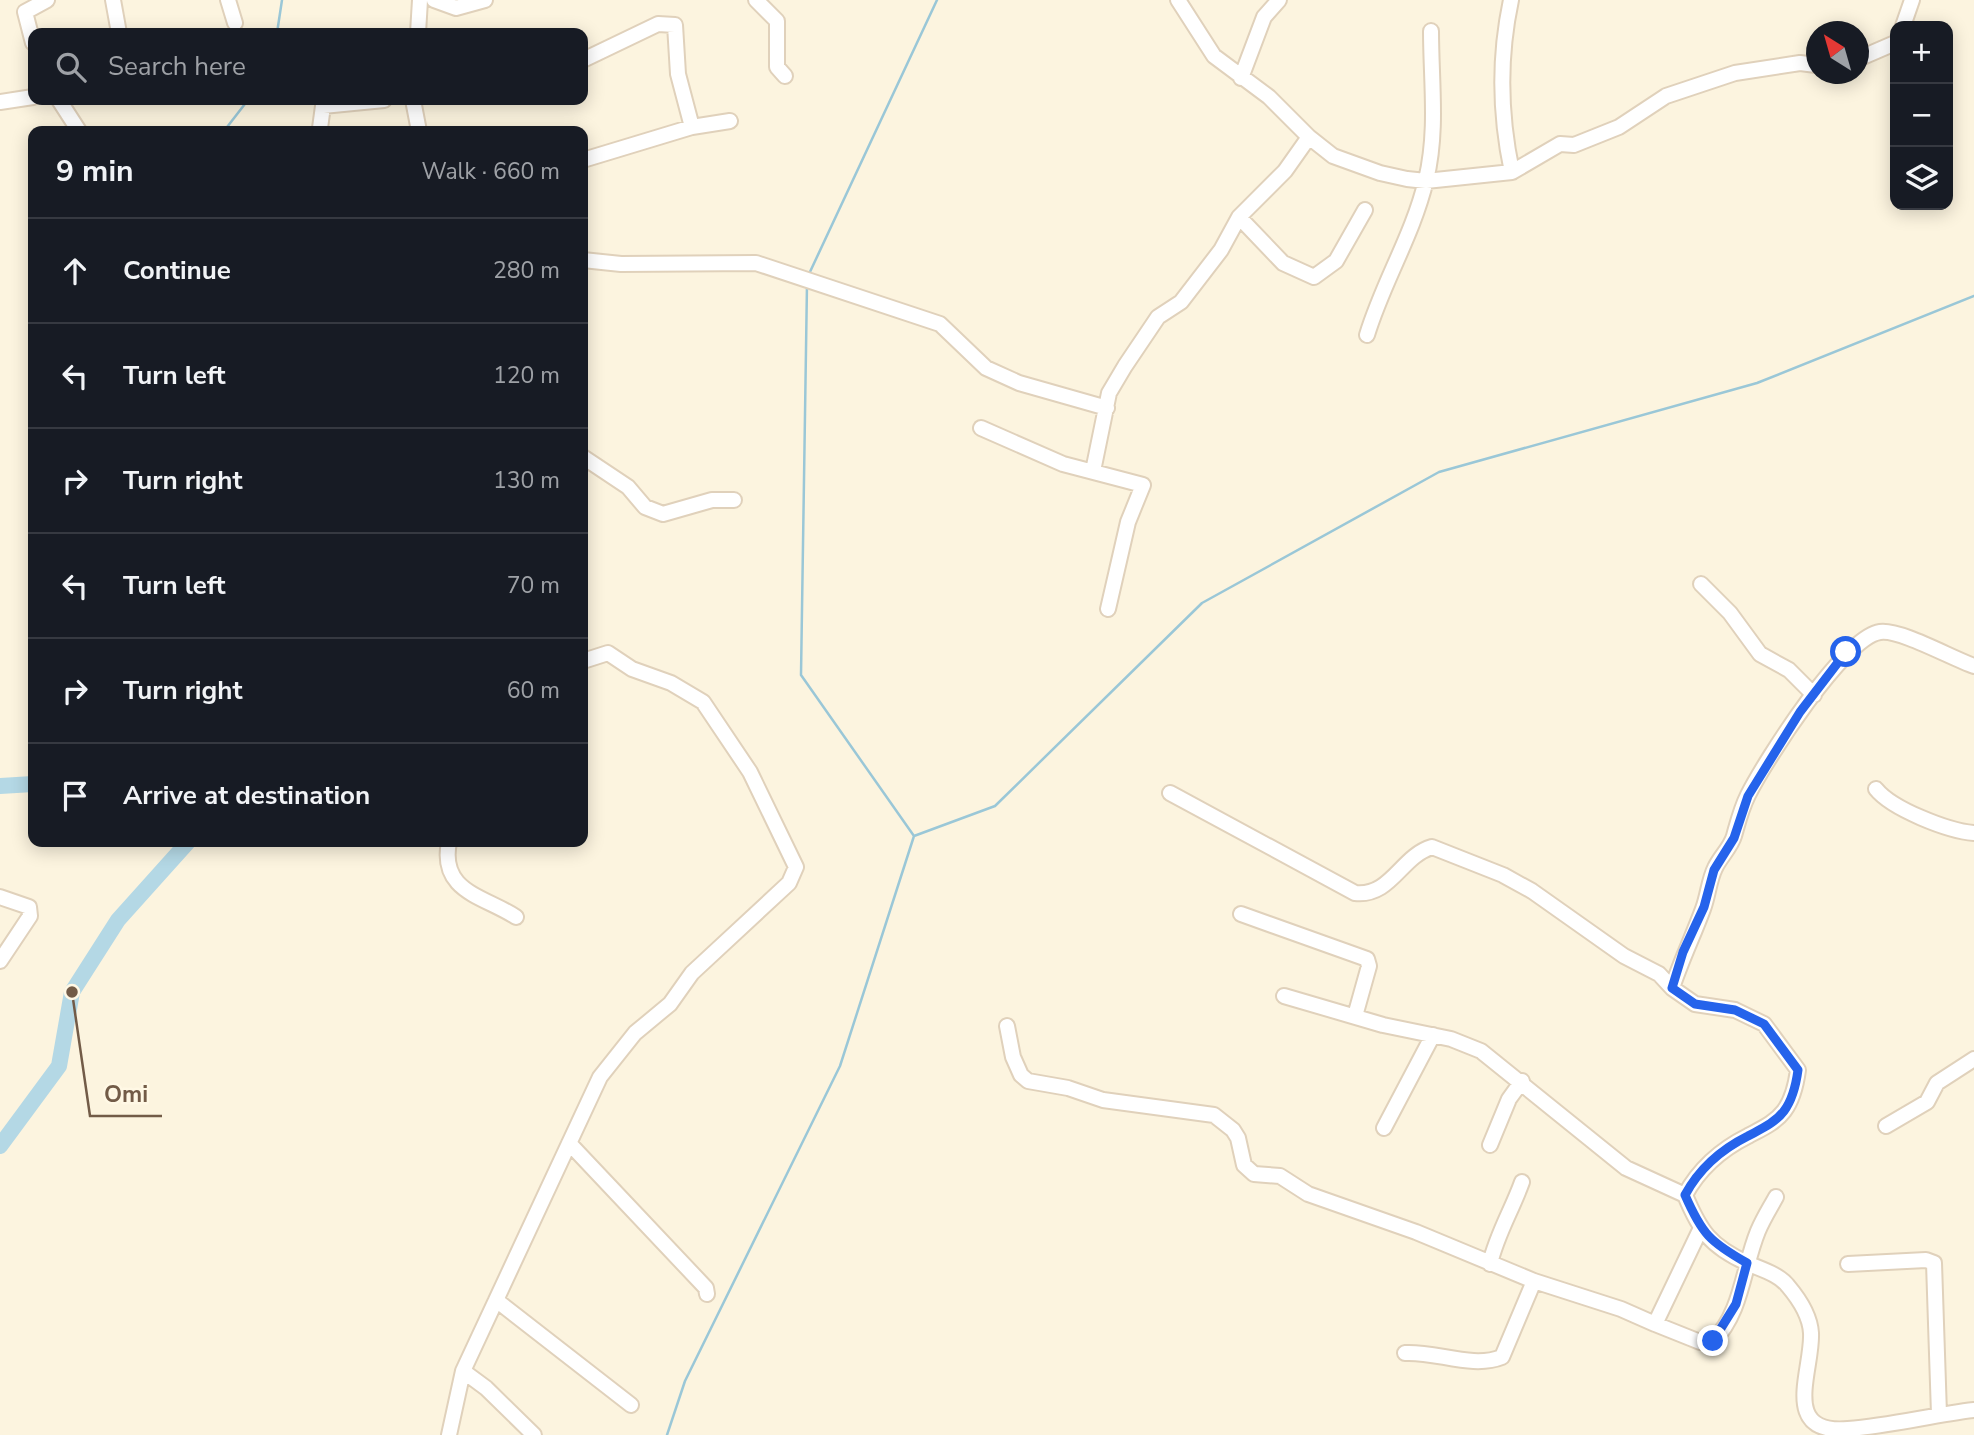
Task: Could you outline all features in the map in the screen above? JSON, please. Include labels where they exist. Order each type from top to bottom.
[{"type":"street","points":[[29,28],[25,12],[47,0]]},
{"type":"street","points":[[113,0],[118,28]]},
{"type":"street","points":[[228,0],[235,23]]},
{"type":"street","points":[[418,28],[420,0]]},
{"type":"street","points":[[434,0],[456,8],[485,0]]},
{"type":"street","points":[[755,0],[777,21],[777,67],[785,76]]},
{"type":"street","points":[[1178,0],[1214,56],[1279,106],[1333,156],[1373,171],[1426,181],[1512,172],[1560,144],[1574,145],[1619,128],[1666,96],[1735,73],[1806,64]]},
{"type":"street","points":[[1241,78],[1264,17],[1279,0]]},
{"type":"street","points":[[1511,0],[1504,70],[1504,133],[1512,172]]},
{"type":"street","points":[[1905,21],[1912,0]]},
{"type":"street","points":[[588,58],[658,24],[675,25],[678,74],[692,127]]},
{"type":"street","points":[[1367,335],[1378,299],[1407,240],[1426,181],[1436,130],[1431,31]]},
{"type":"street","points":[[1869,54],[1890,45]]},
{"type":"street","points":[[0,102],[28,98]]},
{"type":"street","points":[[60,105],[66,126]]},
{"type":"street","points":[[62,105],[76,126]]},
{"type":"street","points":[[320,126],[323,106],[333,105]]},
{"type":"street","points":[[414,105],[418,126]]},
{"type":"street","points":[[588,158],[692,127],[730,121]]},
{"type":"street","points":[[1093,471],[1109,393],[1158,317],[1181,302],[1221,250],[1239,217],[1284,171],[1309,136]]},
{"type":"street","points":[[1239,217],[1283,263],[1314,277],[1336,261],[1365,210]]},
{"type":"street","points":[[588,261],[621,264],[756,263],[940,324],[986,368],[1019,383],[1107,408]]},
{"type":"street","points":[[981,428],[1063,464],[1143,485],[1128,522],[1108,609]]},
{"type":"street","points":[[588,460],[628,487],[645,507],[663,513],[712,500],[734,500]]},
{"type":"street","points":[[1701,583],[1730,613],[1760,654],[1802,680],[1814,695]]},
{"type":"street","points":[[1672,988],[1683,952],[1704,907],[1714,870],[1734,838],[1748,796],[1814,695],[1846,652],[1864,636],[1881,632],[1900,633],[1940,654],[1974,666]]},
{"type":"street","points":[[449,1435],[463,1371],[594,1089],[635,1033],[670,1004],[692,973],[789,883],[796,867],[751,772],[703,702],[671,683],[632,669],[608,653],[588,659]]},
{"type":"street","points":[[1876,789],[1886,799],[1936,822],[1974,833]]},
{"type":"street","points":[[1170,793],[1355,893],[1373,893],[1381,889],[1418,853],[1432,847],[1503,875],[1532,891],[1624,956],[1659,974],[1672,988],[1695,1004],[1735,1010],[1764,1024],[1798,1070],[1795,1092],[1784,1112],[1767,1127],[1714,1159],[1695,1177],[1685,1195]]},
{"type":"street","points":[[449,847],[449,865],[462,890],[516,917]]},
{"type":"street","points":[[0,897],[29,907],[30,916],[0,961]]},
{"type":"street","points":[[1241,914],[1367,960],[1369,967],[1355,1016]]},
{"type":"street","points":[[1284,996],[1433,1035],[1481,1051],[1522,1081],[1626,1168],[1685,1195],[1700,1230],[1723,1250],[1786,1283],[1804,1311],[1811,1332],[1802,1394],[1805,1410],[1818,1424],[1845,1432],[1974,1410]]},
{"type":"street","points":[[1007,1026],[1013,1056],[1021,1075],[1028,1081],[1068,1087],[1103,1100],[1214,1115],[1233,1130],[1238,1138],[1244,1165],[1254,1174],[1280,1176],[1308,1194],[1416,1232],[1534,1282],[1621,1309],[1700,1342],[1713,1341],[1736,1304],[1758,1230],[1776,1197]]},
{"type":"street","points":[[1384,1128],[1433,1035]]},
{"type":"street","points":[[1886,1126],[1927,1102],[1937,1083],[1974,1059]]},
{"type":"street","points":[[1490,1145],[1509,1099],[1522,1081]]},
{"type":"street","points":[[569,1143],[675,1254],[707,1294]]},
{"type":"street","points":[[1490,1264],[1494,1244],[1508,1220],[1522,1182]]},
{"type":"street","points":[[1655,1324],[1700,1230]]},
{"type":"street","points":[[1848,1264],[1926,1260],[1934,1263],[1939,1414]]},
{"type":"street","points":[[1405,1353],[1424,1352],[1470,1360],[1502,1357],[1534,1282]]},
{"type":"street","points":[[496,1300],[631,1405]]},
{"type":"street","points":[[463,1371],[486,1388],[534,1435]]},
{"type":"waterway","points":[[278,28],[282,0]]},
{"type":"waterway","points":[[809,274],[937,0]]},
{"type":"waterway","points":[[228,126],[244,105]]},
{"type":"waterway","points":[[667,1435],[685,1381],[840,1066],[914,836],[801,675],[807,284]]},
{"type":"waterway","points":[[914,836],[995,806],[1202,603],[1439,472],[1757,383],[1974,296]]},
{"type":"waterway","points":[[0,786],[28,784]]},
{"type":"waterway","points":[[0,1146],[59,1066],[72,992],[118,920],[184,847]]},
{"type":"place","name":"Omi","points":[[72,992]]},
{"type":"route","points":[[1713,1341],[1736,1304],[1747,1263],[1723,1250],[1700,1230],[1685,1195],[1695,1177],[1714,1159],[1745,1137],[1767,1127],[1784,1112],[1795,1092],[1798,1070],[1764,1024],[1735,1010],[1695,1004],[1672,988],[1683,952],[1704,907],[1714,870],[1734,838],[1735,826],[1748,796],[1800,712],[1846,652]]}]
